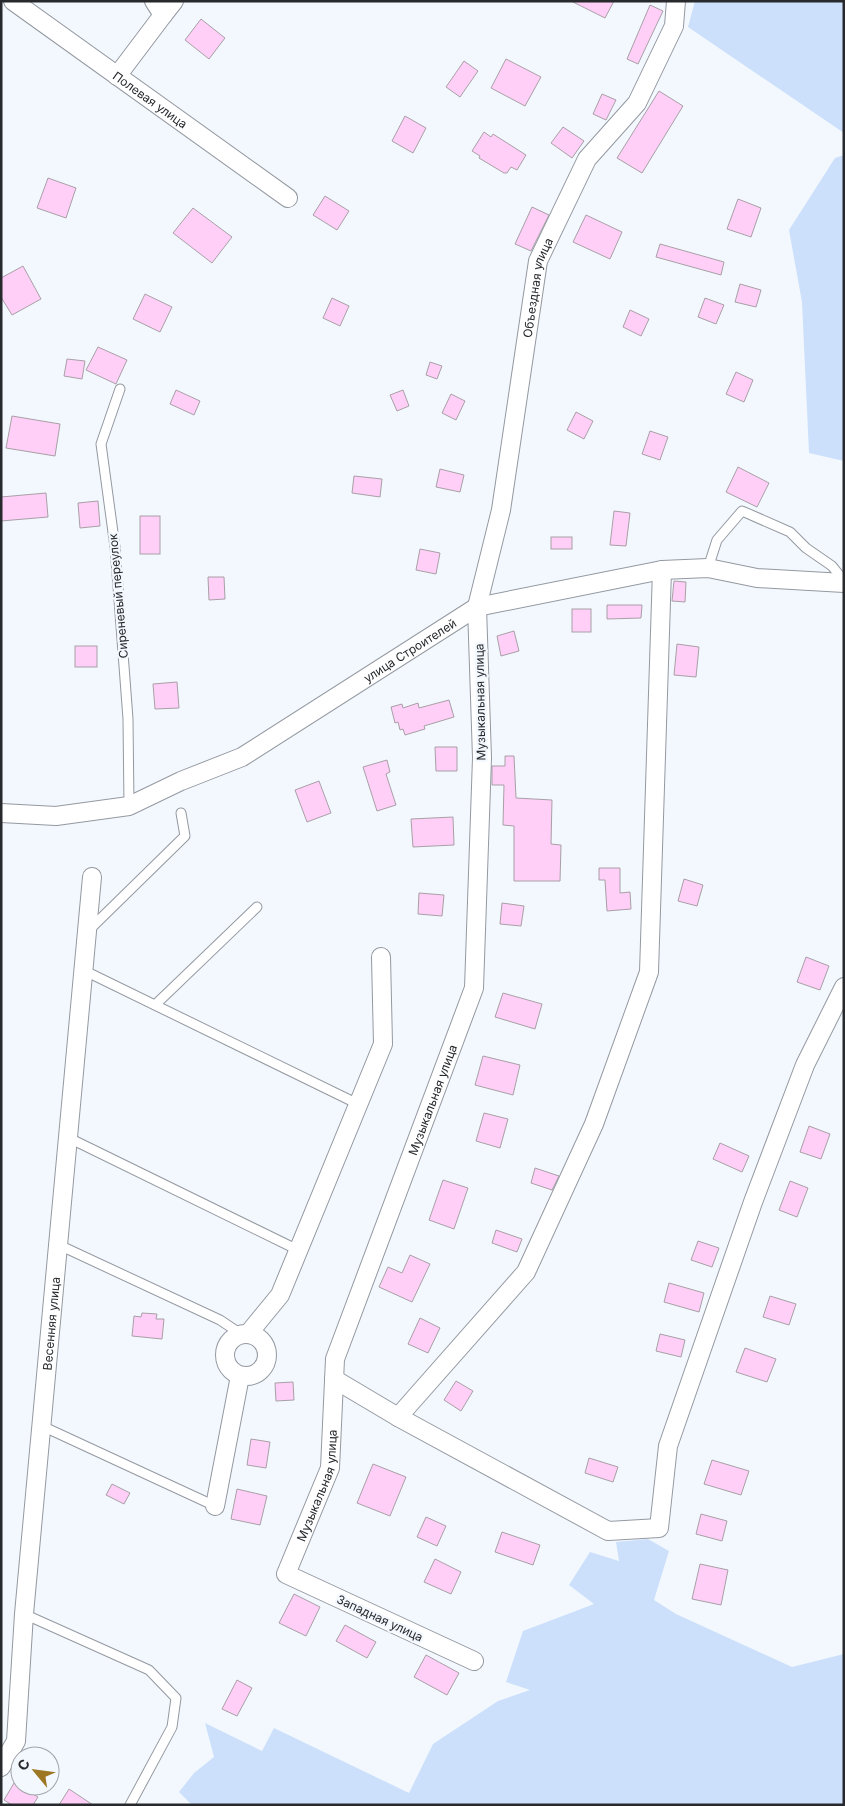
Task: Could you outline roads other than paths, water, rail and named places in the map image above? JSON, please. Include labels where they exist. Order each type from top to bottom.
[{"type":"street","name":"Полевая улица","points":[[13,1],[288,198]]},
{"type":"street","points":[[117,76],[159,8],[174,1]]},
{"type":"street","name":"Объездная улица","points":[[477,606],[501,510],[538,261],[587,159],[637,103],[674,26],[676,1]]},
{"type":"street","name":"улица Строителей","points":[[1,813],[56,816],[129,806],[180,781],[242,757],[477,606],[662,570],[708,568],[757,578],[844,582]]},
{"type":"street","points":[[398,1417],[526,1272],[594,1124],[649,972],[662,570]]},
{"type":"street","name":"Музыкальная улица","points":[[286,1574],[330,1468],[335,1360],[474,988],[482,758],[477,606]]},
{"type":"street","name":"Весенняя улица","points":[[1,1767],[16,1741],[24,1614],[92,877]]},
{"type":"street","points":[[244,1334],[255,1335],[265,1345],[267,1359],[260,1371],[254,1375],[240,1376],[228,1368],[224,1355],[229,1342],[244,1334],[280,1295],[360,1105],[383,1044],[381,957]]},
{"type":"street","points":[[334,1379],[398,1417],[608,1531],[659,1528],[668,1446],[753,1202],[804,1065],[844,987]]},
{"type":"street","points":[[215,1506],[240,1376]]},
{"type":"street","name":"Западная улица","points":[[286,1574],[474,1661]]},
{"type":"lane","name":"Сиреневый переулок","points":[[120,389],[101,444],[115,547],[128,719],[129,806]]},
{"type":"lane","points":[[708,568],[716,540],[742,511],[790,532],[806,548],[832,566],[844,582]]},
{"type":"lane","points":[[87,932],[185,836],[180,813]]},
{"type":"lane","points":[[155,1005],[257,907]]},
{"type":"lane","points":[[83,970],[360,1105]]},
{"type":"lane","points":[[69,1138],[298,1250]]},
{"type":"lane","points":[[59,1245],[220,1320],[244,1334]]},
{"type":"lane","points":[[42,1426],[215,1506]]},
{"type":"lane","points":[[24,1614],[149,1670],[176,1698],[172,1727],[130,1805]]}]
